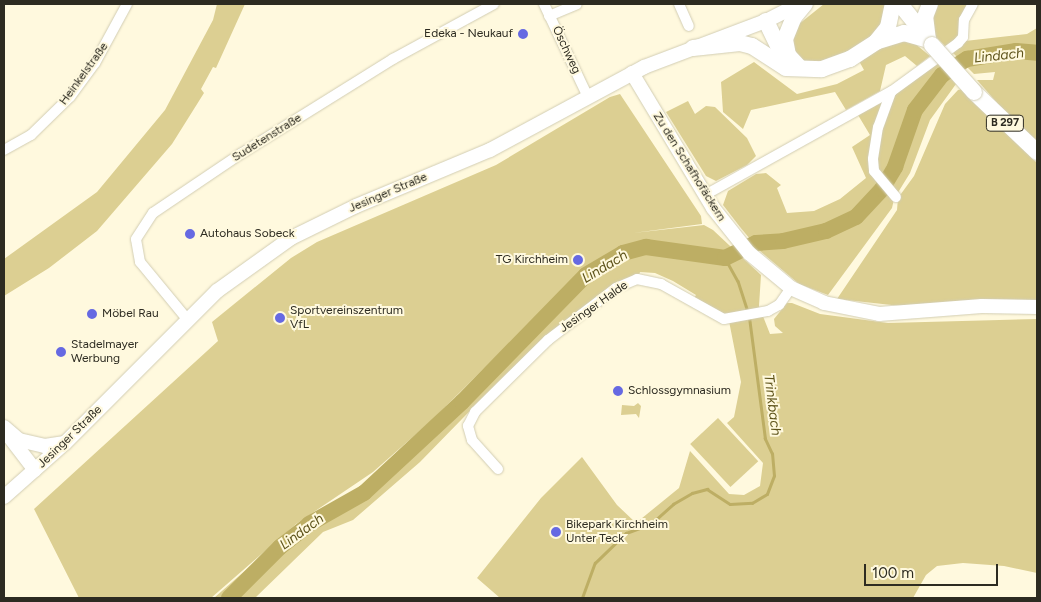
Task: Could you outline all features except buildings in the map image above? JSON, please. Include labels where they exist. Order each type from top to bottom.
[{"type":"main road","name":"Jesinger Straße","points":[[4,497],[65,443],[187,319],[260,258],[308,229],[490,150],[632,73],[762,22],[799,4]]},
{"type":"main road","points":[[797,69],[788,55],[785,39],[794,16],[805,4]]},
{"type":"main road","points":[[876,42],[888,27],[893,4]]},
{"type":"main road","name":"B 297","points":[[900,4],[974,92],[1037,152]]},
{"type":"main road","points":[[930,4],[925,17],[930,42]]},
{"type":"main road","points":[[762,22],[770,50],[797,69]]},
{"type":"main road","points":[[693,48],[740,43],[752,46],[797,69],[836,65],[876,42],[904,33],[930,42]]},
{"type":"main road","name":"Zu den Schafhofäckern","points":[[632,73],[705,195],[733,235],[762,266],[791,288],[824,302],[879,314],[982,306],[1037,307]]},
{"type":"main road","points":[[4,428],[19,440],[38,445],[65,443]]},
{"type":"main road","points":[[4,428],[35,470]]},
{"type":"street","name":"Heinkelstraße","points":[[4,150],[31,135],[70,97],[95,63],[127,4]]},
{"type":"street","name":"Sudetenstraße","points":[[187,319],[140,262],[136,239],[153,213],[242,153],[394,59],[494,4]]},
{"type":"street","name":"Öschweg","points":[[544,4],[588,97]]},
{"type":"street","points":[[549,16],[577,4]]},
{"type":"street","points":[[678,4],[689,26]]},
{"type":"street","points":[[705,195],[892,91],[963,36],[964,20],[973,4]]},
{"type":"street","points":[[892,91],[878,127],[873,159],[878,175],[894,195]]},
{"type":"street","name":"Jesinger Halde","points":[[498,469],[472,440],[468,426],[475,412],[548,340],[616,288],[637,279],[648,280],[676,290],[711,315],[724,319],[759,313],[779,305],[791,288]]},
{"type":"shaded area","points":[[217,4],[245,4],[216,68],[213,67],[201,89],[204,93],[172,144],[97,231],[49,268],[4,296],[4,259],[97,192],[165,110],[213,20]]},
{"type":"shaded area","points":[[824,4],[887,4],[886,20],[868,43],[821,64],[801,63],[790,51],[794,28]]},
{"type":"shaded area","points":[[935,4],[968,4],[960,34],[946,47],[935,36],[931,12]]},
{"type":"shaded area","points":[[1037,28],[1037,143],[1013,121],[977,80],[993,80],[995,72],[974,74],[953,53],[965,41],[1027,34]]},
{"type":"shaded area","points":[[889,42],[913,42],[930,56],[917,66],[905,56],[886,65],[880,91],[846,110],[835,92],[751,110],[743,129],[723,112],[721,82],[754,62],[797,94],[837,84],[864,70],[859,61]]},
{"type":"shaded area","points":[[936,62],[956,84],[930,120],[910,173],[894,199],[892,208],[828,295],[799,284],[760,251],[723,205],[728,191],[756,174],[766,173],[781,185],[777,188],[787,213],[814,211],[840,199],[866,178],[852,147],[870,135],[858,115]]},
{"type":"shaded area","points":[[963,89],[1037,163],[1037,301],[975,301],[910,307],[837,299],[897,210],[898,198],[914,176],[945,104],[958,90]]},
{"type":"shaded area","points":[[620,94],[701,216],[702,224],[633,233],[704,225],[713,230],[761,275],[759,306],[770,334],[783,333],[775,326],[774,319],[787,303],[792,303],[820,314],[888,323],[1037,319],[1037,573],[1004,566],[963,563],[937,566],[926,575],[913,598],[500,598],[477,578],[541,498],[582,457],[617,505],[636,523],[679,488],[690,451],[729,494],[744,495],[760,486],[763,463],[727,423],[734,417],[741,382],[728,316],[694,298],[696,295],[673,281],[655,273],[640,272],[639,275],[624,279],[546,337],[503,377],[420,462],[353,520],[323,532],[255,598],[214,598],[297,525],[347,496],[384,469],[434,424],[580,273],[432,420],[373,472],[296,524],[211,598],[79,598],[34,509],[218,341],[212,322],[291,258],[317,242],[496,165],[610,97]]},
{"type":"shaded area","points":[[688,101],[695,114],[706,106],[715,107],[747,138],[756,156],[747,165],[716,181],[706,176],[666,112]]},
{"type":"shaded area","points":[[638,403],[641,406],[639,418],[636,414],[621,415],[622,405],[634,406]]},
{"type":"shaded area","points":[[718,418],[758,461],[730,487],[690,444]]},
{"type":"waterway","name":"Lindach","points":[[229,598],[280,547],[309,524],[364,493],[462,402],[586,275],[623,253],[646,247],[725,258],[756,243],[783,241],[826,231],[856,217],[882,189],[895,167],[915,110],[942,75],[967,59],[1016,51],[1037,53]]},
{"type":"waterway","name":"Trinkbach","points":[[725,258],[738,281],[748,312]]},
{"type":"waterway","name":"Trinkbach","points":[[582,598],[595,563],[626,533],[651,524],[673,504],[692,493],[707,489],[730,504],[752,503],[767,494],[774,476],[772,454],[765,439],[749,317]]},
{"type":"place","name":"Edeka - Neukauf","points":[[523,34]]},
{"type":"place","name":"Autohaus Sobeck","points":[[190,234]]},
{"type":"place","name":"TG Kirchheim","points":[[578,260]]},
{"type":"place","name":"Möbel Rau","points":[[92,314]]},
{"type":"place","name":"Sportvereinszentrum VfL","points":[[280,318]]},
{"type":"place","name":"Stadelmayer Werbung","points":[[61,352]]},
{"type":"place","name":"Schlossgymnasium","points":[[618,391]]},
{"type":"place","name":"Bikepark Kirchheim Unter Teck","points":[[556,532]]}]
